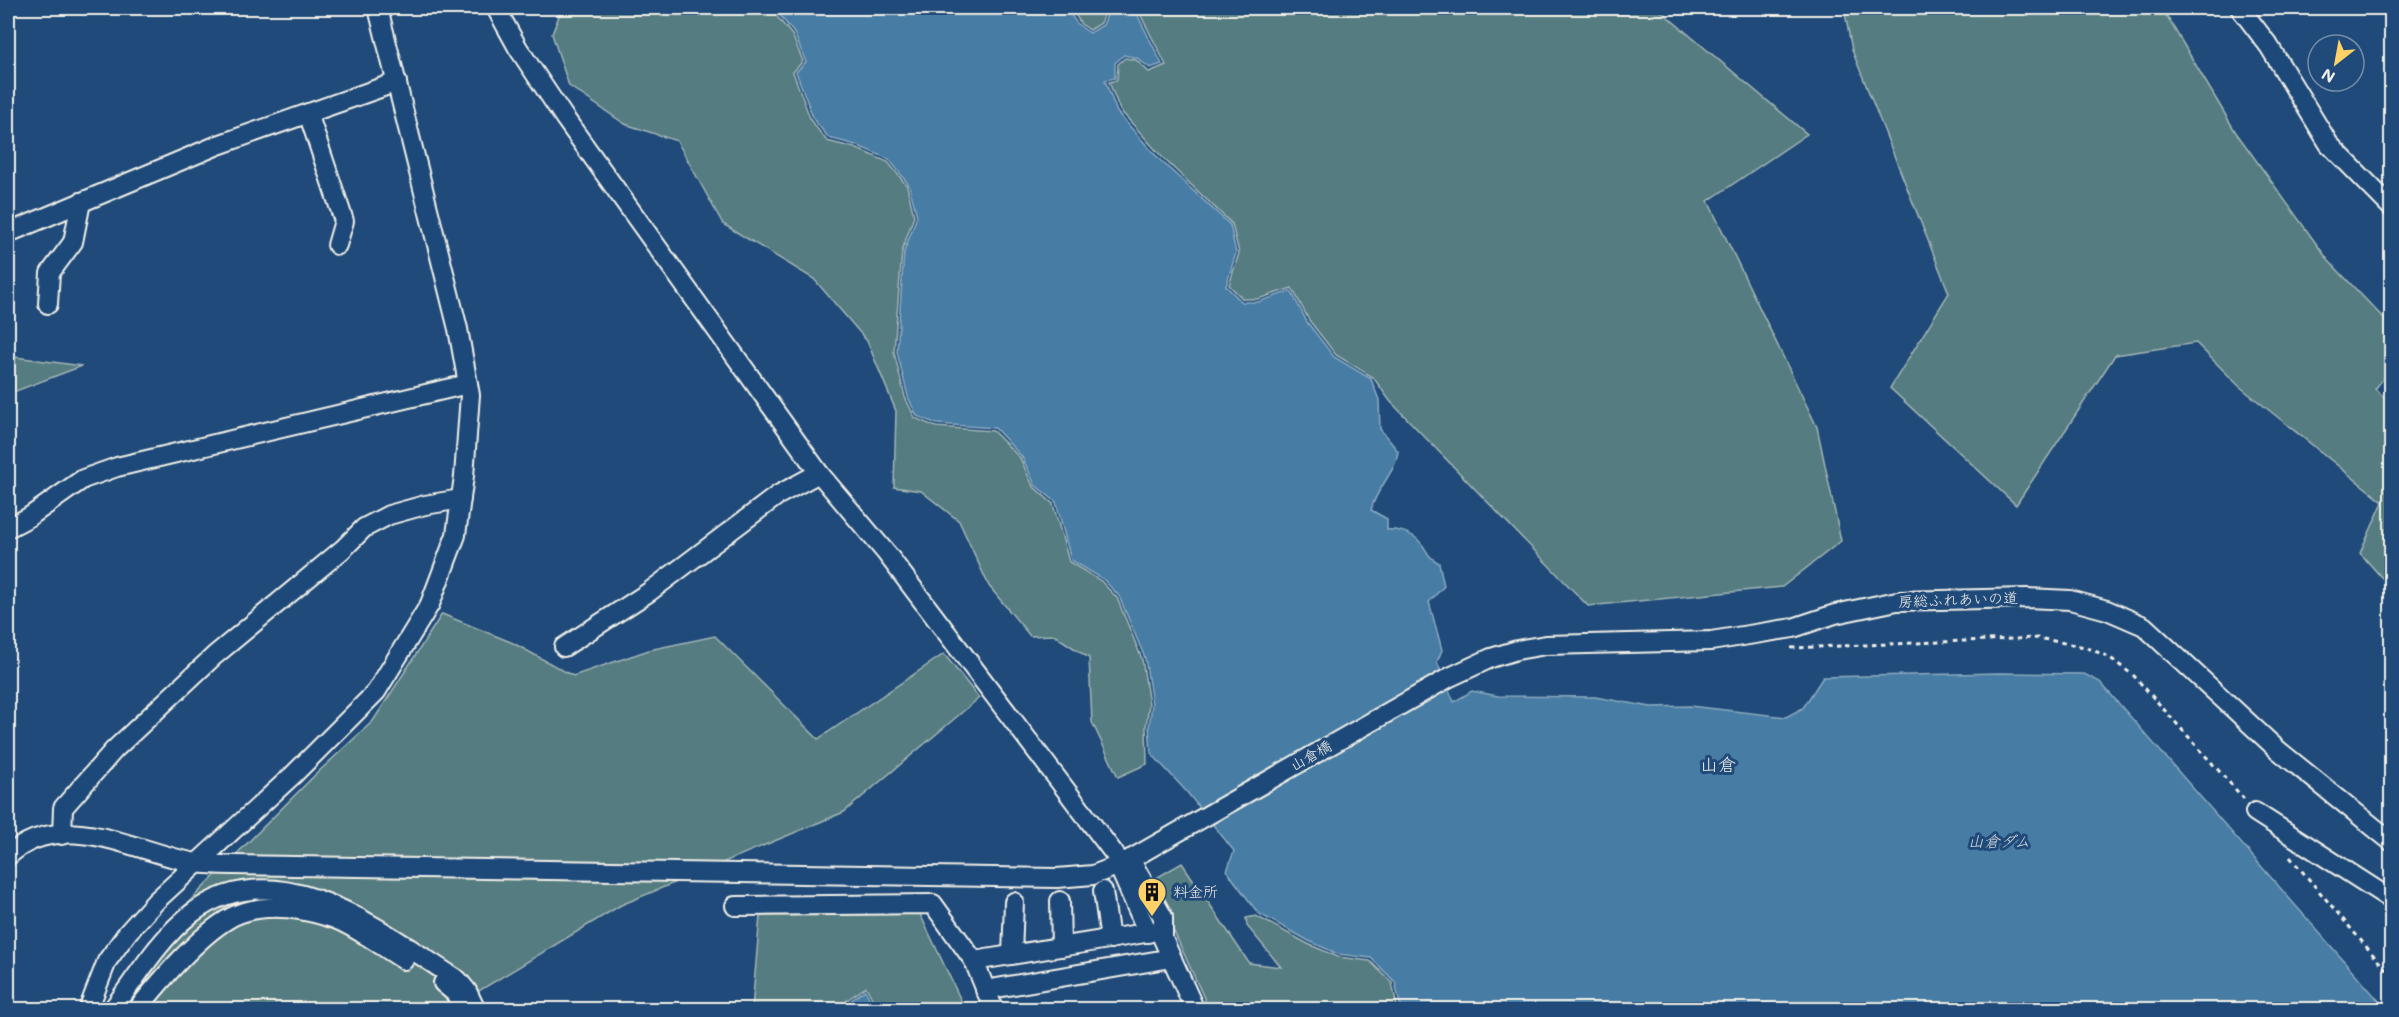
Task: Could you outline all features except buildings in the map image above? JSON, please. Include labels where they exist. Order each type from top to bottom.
[{"type":"street","points":[[88,1010],[107,961],[128,932],[156,901],[293,775],[376,692],[430,604],[456,535],[470,395],[458,329],[378,8]]},
{"type":"street","points":[[496,8],[518,48],[564,117],[819,473],[887,554],[1163,917],[1158,934],[1172,958],[1188,1008]]},
{"type":"street","points":[[2241,8],[2269,46],[2329,144],[2391,208]]},
{"type":"street","points":[[8,233],[218,145],[398,82]]},
{"type":"street","points":[[308,113],[344,221],[337,245]]},
{"type":"street","points":[[48,304],[50,273],[73,242],[81,202]]},
{"type":"street","points":[[8,528],[29,517],[83,479],[117,467],[468,384]]},
{"type":"street","points":[[564,647],[649,592],[778,495],[819,473]]},
{"type":"street","points":[[62,835],[63,808],[114,750],[214,656],[325,564],[364,528],[389,515],[425,505],[461,499]]},
{"type":"street","name":"房総ふれあいの道","points":[[1450,677],[1491,658],[1546,645],[1710,641],[1793,628],[1835,614],[1897,601],[2027,598],[2070,600],[2107,610],[2144,626],[2278,750],[2391,842]]},
{"type":"street","name":"山倉橋","points":[[8,856],[15,849],[36,839],[86,834],[112,838],[197,863],[1057,878],[1093,875],[1123,862],[1450,677]]},
{"type":"street","points":[[2255,812],[2391,900]]},
{"type":"street","points":[[112,1010],[163,943],[189,915],[229,892],[285,890],[313,897],[361,918],[458,980],[467,991],[476,1010]]},
{"type":"street","points":[[1103,891],[1110,939]]},
{"type":"street","points":[[1060,901],[1061,947]]},
{"type":"street","points":[[1012,955],[1014,902]]},
{"type":"street","points":[[735,906],[933,904],[974,961],[994,1010]]},
{"type":"street","points":[[137,1010],[165,976],[216,927],[241,913],[266,908],[297,909],[334,919],[445,984],[456,994],[460,1010]]},
{"type":"street","points":[[974,961],[1110,939],[1158,934]]},
{"type":"street","points":[[985,990],[1172,958]]},
{"type":"path","points":[[1780,648],[2038,638],[2085,647],[2109,657],[2134,676],[2255,812]]},
{"type":"path","points":[[2284,849],[2391,977]]},
{"type":"green space","points":[[562,8],[770,8],[792,35],[803,61],[793,72],[811,121],[827,141],[855,148],[888,162],[907,186],[914,216],[902,251],[894,352],[905,397],[915,418],[936,427],[993,431],[1020,458],[1033,486],[1053,504],[1069,562],[1101,581],[1117,598],[1142,659],[1149,704],[1146,727],[1147,764],[1118,777],[1092,722],[1089,658],[1054,635],[1030,636],[989,586],[959,521],[921,491],[894,487],[896,411],[867,341],[814,279],[723,224],[677,141],[625,124],[569,86],[552,34]]},
{"type":"green space","points":[[1071,8],[1107,8],[1101,23],[1090,30],[1081,24]]},
{"type":"green space","points":[[1137,8],[1657,8],[1807,134],[1708,201],[1817,427],[1841,541],[1782,587],[1588,606],[1390,401],[1373,377],[1336,355],[1309,320],[1292,288],[1258,299],[1243,299],[1229,285],[1239,253],[1232,224],[1162,157],[1120,110],[1109,82],[1117,80],[1118,64],[1125,58],[1136,60],[1149,72],[1166,65]]},
{"type":"green space","points":[[1844,8],[2162,8],[2235,131],[2328,260],[2391,326],[2391,369],[2375,389],[2391,403],[2391,588],[2360,553],[2383,502],[2239,386],[2196,343],[2115,355],[2016,505],[1890,388],[1949,293],[1852,50]]},
{"type":"green space","points":[[8,356],[82,366],[8,394]]},
{"type":"green space","points":[[442,614],[513,643],[573,676],[649,650],[715,636],[818,739],[944,654],[979,698],[844,812],[621,905],[449,1009],[118,1010],[149,942],[315,775],[373,721]]},
{"type":"green space","points":[[1182,863],[1249,963],[1281,967],[1247,926],[1246,918],[1256,916],[1338,957],[1370,961],[1392,983],[1397,1006],[1402,1009],[1209,1009],[1151,881]]},
{"type":"green space","points":[[920,914],[965,1009],[878,1009],[866,987],[847,1000],[844,1009],[752,1009],[760,916]]},
{"type":"water","name":"山倉ダム","points":[[774,8],[1068,8],[1076,22],[1090,33],[1103,25],[1110,8],[1134,8],[1162,64],[1150,68],[1137,58],[1124,55],[1115,63],[1115,78],[1105,80],[1117,112],[1159,159],[1230,225],[1236,253],[1226,286],[1242,302],[1258,302],[1291,291],[1307,322],[1334,357],[1371,379],[1379,400],[1380,429],[1398,451],[1394,466],[1371,510],[1387,519],[1387,530],[1400,531],[1416,538],[1431,557],[1439,563],[1444,586],[1429,602],[1442,650],[1437,662],[1454,702],[1472,691],[1498,696],[1595,697],[1651,707],[1690,706],[1786,717],[1803,708],[1823,677],[1999,673],[2084,674],[2100,682],[2386,1009],[1406,1009],[1400,1004],[1395,982],[1371,958],[1338,954],[1258,913],[1227,871],[1234,851],[1186,791],[1151,753],[1149,727],[1152,704],[1145,658],[1119,596],[1103,579],[1071,560],[1056,502],[1035,485],[1022,457],[995,428],[937,424],[917,416],[908,397],[897,352],[904,252],[917,216],[909,185],[889,159],[856,145],[829,138],[814,120],[796,72],[806,62],[794,33]]},
{"type":"water","points":[[865,990],[875,1009],[847,1009],[849,1002]]},
{"type":"place","name":"料金所","points":[[1152,918]]},
{"type":"district","name":"山倉","points":[[1718,765]]}]
